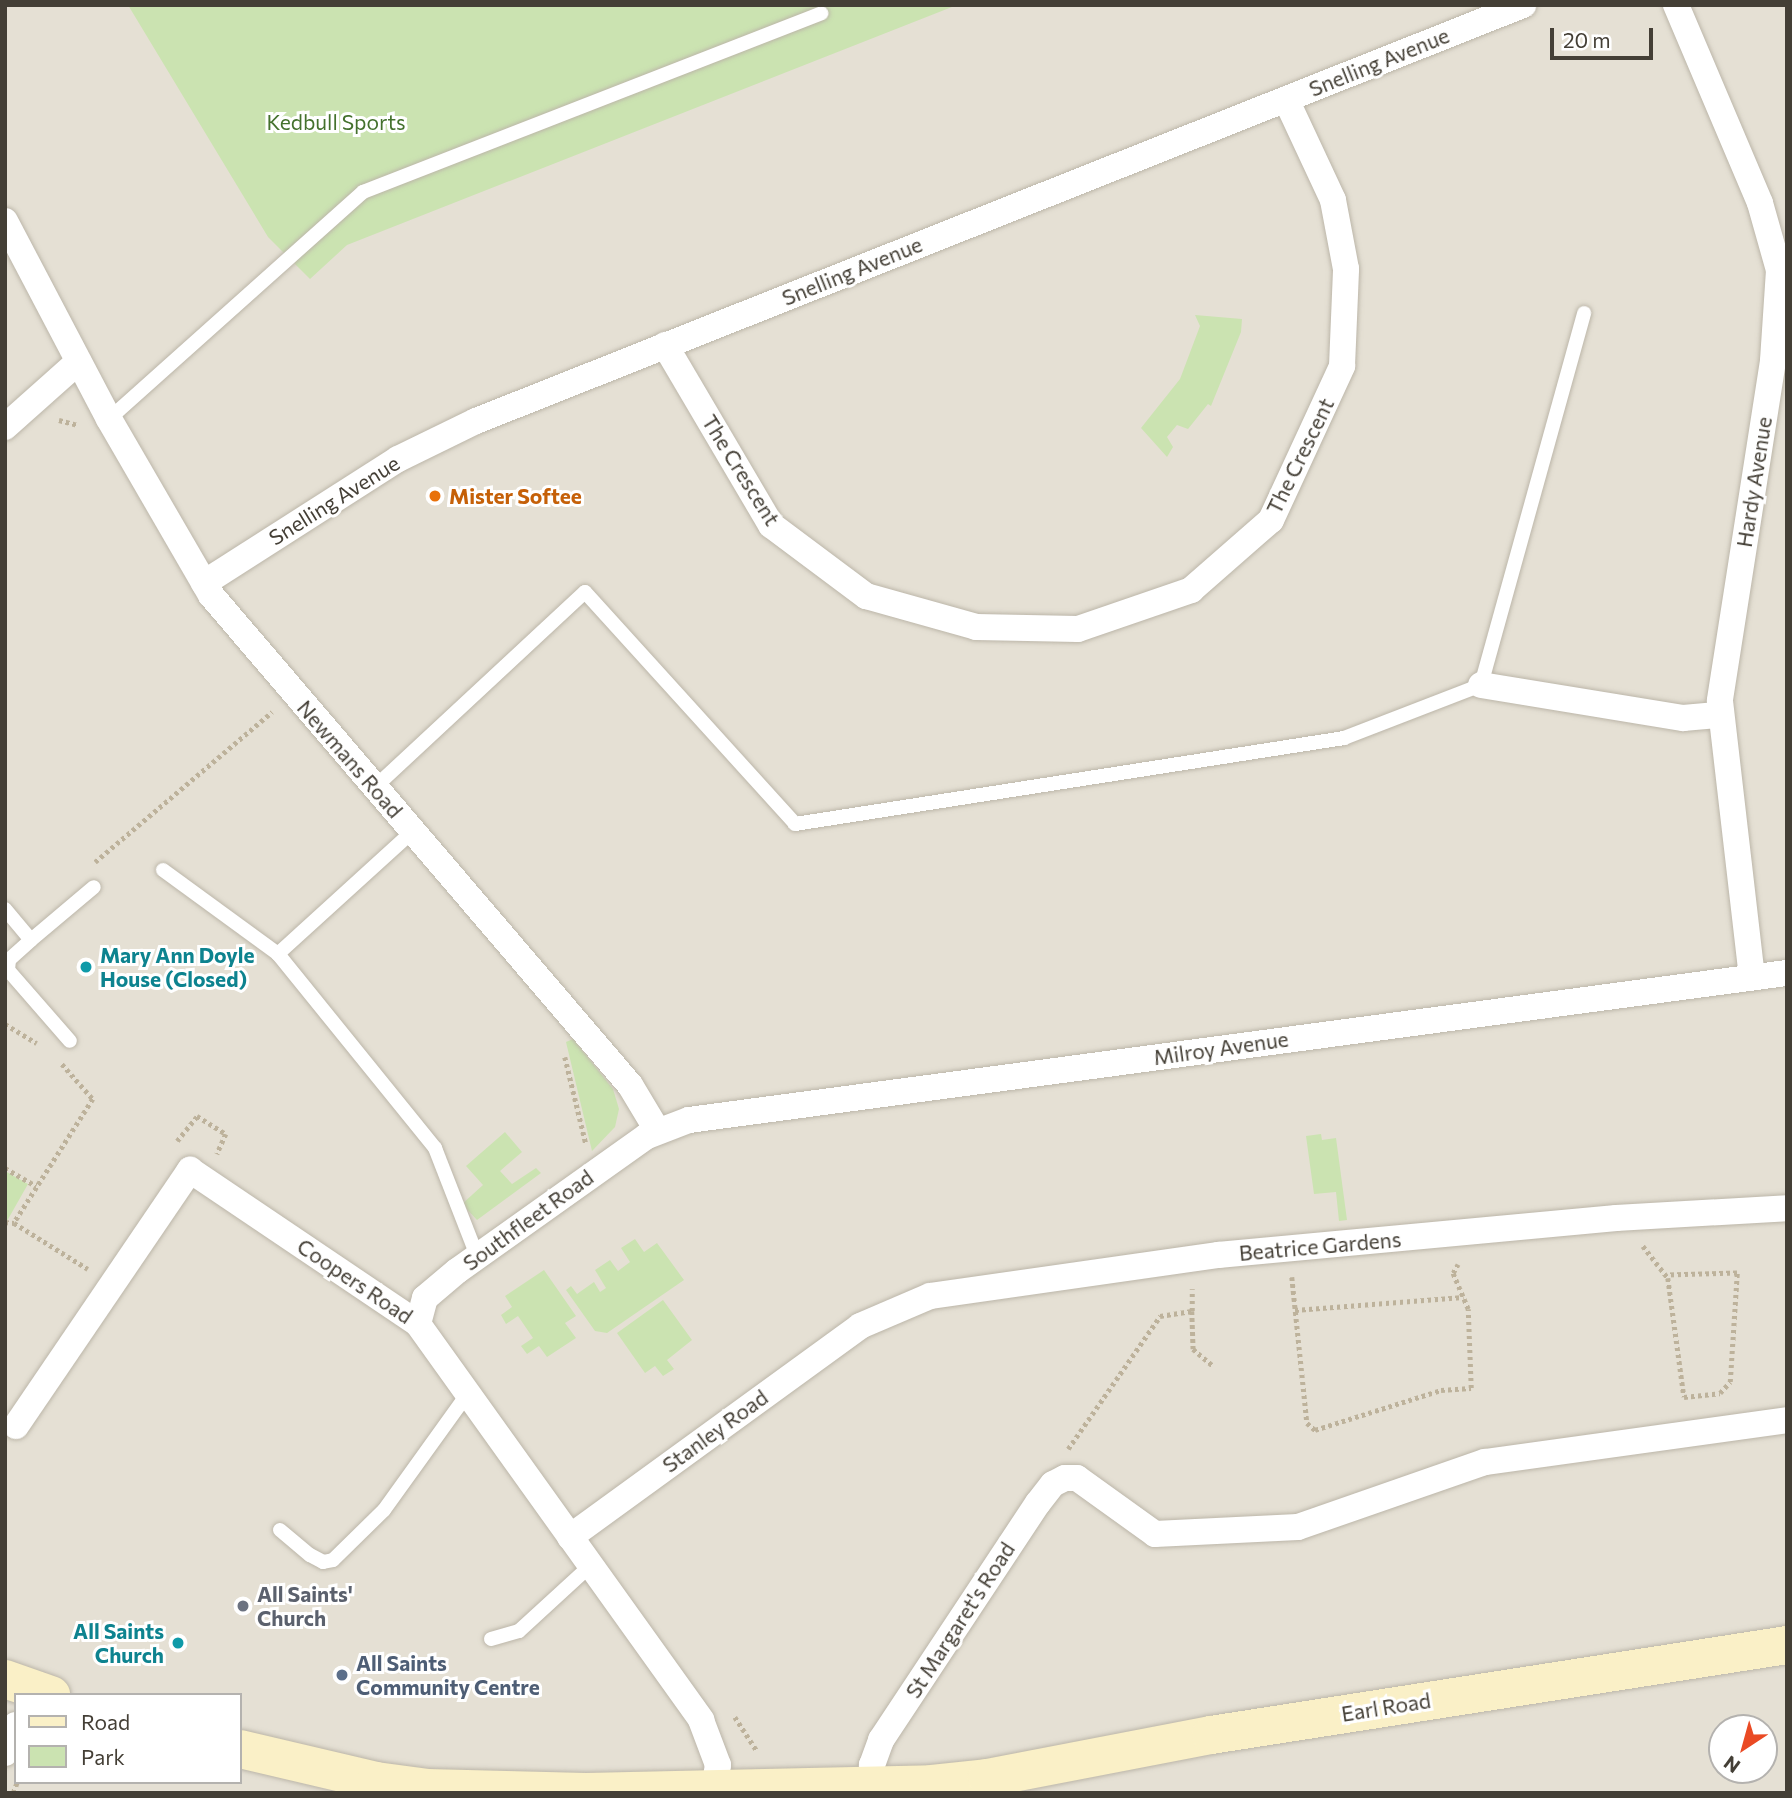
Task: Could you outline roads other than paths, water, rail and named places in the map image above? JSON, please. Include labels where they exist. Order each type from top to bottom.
[{"type":"street","name":"Snelling Avenue","points":[[204,583],[423,446],[665,345],[1522,5]]},
{"type":"street","name":"Hardy Avenue","points":[[1676,5],[1760,203],[1779,270],[1773,361],[1720,715],[1752,977]]},
{"type":"street","name":"The Crescent","points":[[665,345],[771,525],[866,596],[976,627],[1078,629],[1191,590],[1271,520],[1342,366],[1346,269],[1333,200],[1286,99]]},
{"type":"street","name":"Newmans Road","points":[[5,220],[109,419],[204,583],[374,788],[630,1085],[657,1130]]},
{"type":"street","points":[[5,427],[78,362]]},
{"type":"street","points":[[1481,685],[1683,718],[1720,715]]},
{"type":"street","name":"Milroy Avenue","points":[[657,1130],[713,1115],[1787,973]]},
{"type":"street","name":"Southfleet Road","points":[[418,1324],[428,1295],[477,1256],[657,1130]]},
{"type":"street","name":"Coopers Road","points":[[16,1426],[190,1170],[418,1324],[701,1720],[718,1765],[714,1787]]},
{"type":"street","name":"Beatrice Gardens","points":[[860,1326],[930,1296],[1218,1255],[1616,1218],[1787,1208]]},
{"type":"street","name":"Stanley Road","points":[[570,1537],[860,1326]]},
{"type":"street","name":"St Margaret's Road","points":[[873,1787],[872,1765],[877,1748],[962,1615],[1049,1487],[1065,1478],[1073,1467],[1150,1532],[1298,1527],[1485,1462],[1787,1420]]},
{"type":"street","name":"Earl Road","points":[[242,1750],[375,1787],[427,1791],[586,1792],[714,1787],[989,1785],[1211,1735],[1787,1646]]},
{"type":"street","points":[[5,1753],[14,1730]]},
{"type":"lane","points":[[109,419],[363,192],[821,13]]},
{"type":"lane","points":[[374,788],[585,592],[795,824],[1344,738],[1481,685],[1584,313]]},
{"type":"lane","points":[[278,954],[413,831]]},
{"type":"lane","points":[[163,870],[278,954],[435,1148],[477,1256]]},
{"type":"lane","points":[[70,1041],[7,967],[32,940],[94,887]]},
{"type":"lane","points":[[5,909],[32,940]]},
{"type":"lane","points":[[280,1530],[310,1555],[333,1560],[384,1510],[468,1393]]},
{"type":"lane","points":[[491,1639],[519,1631],[590,1566]]},
{"type":"place","name":"Mister Softee","points":[[435,496]]},
{"type":"place","name":"Mary Ann Doyle House (Closed)","points":[[86,967]]},
{"type":"place","name":"All Saints' Church","points":[[243,1606]]},
{"type":"place","name":"All Saints Church","points":[[178,1643]]},
{"type":"place","name":"All Saints Community Centre","points":[[342,1675]]},
{"type":"park label","name":"Kedbull Sports","points":[[336,122]]}]
